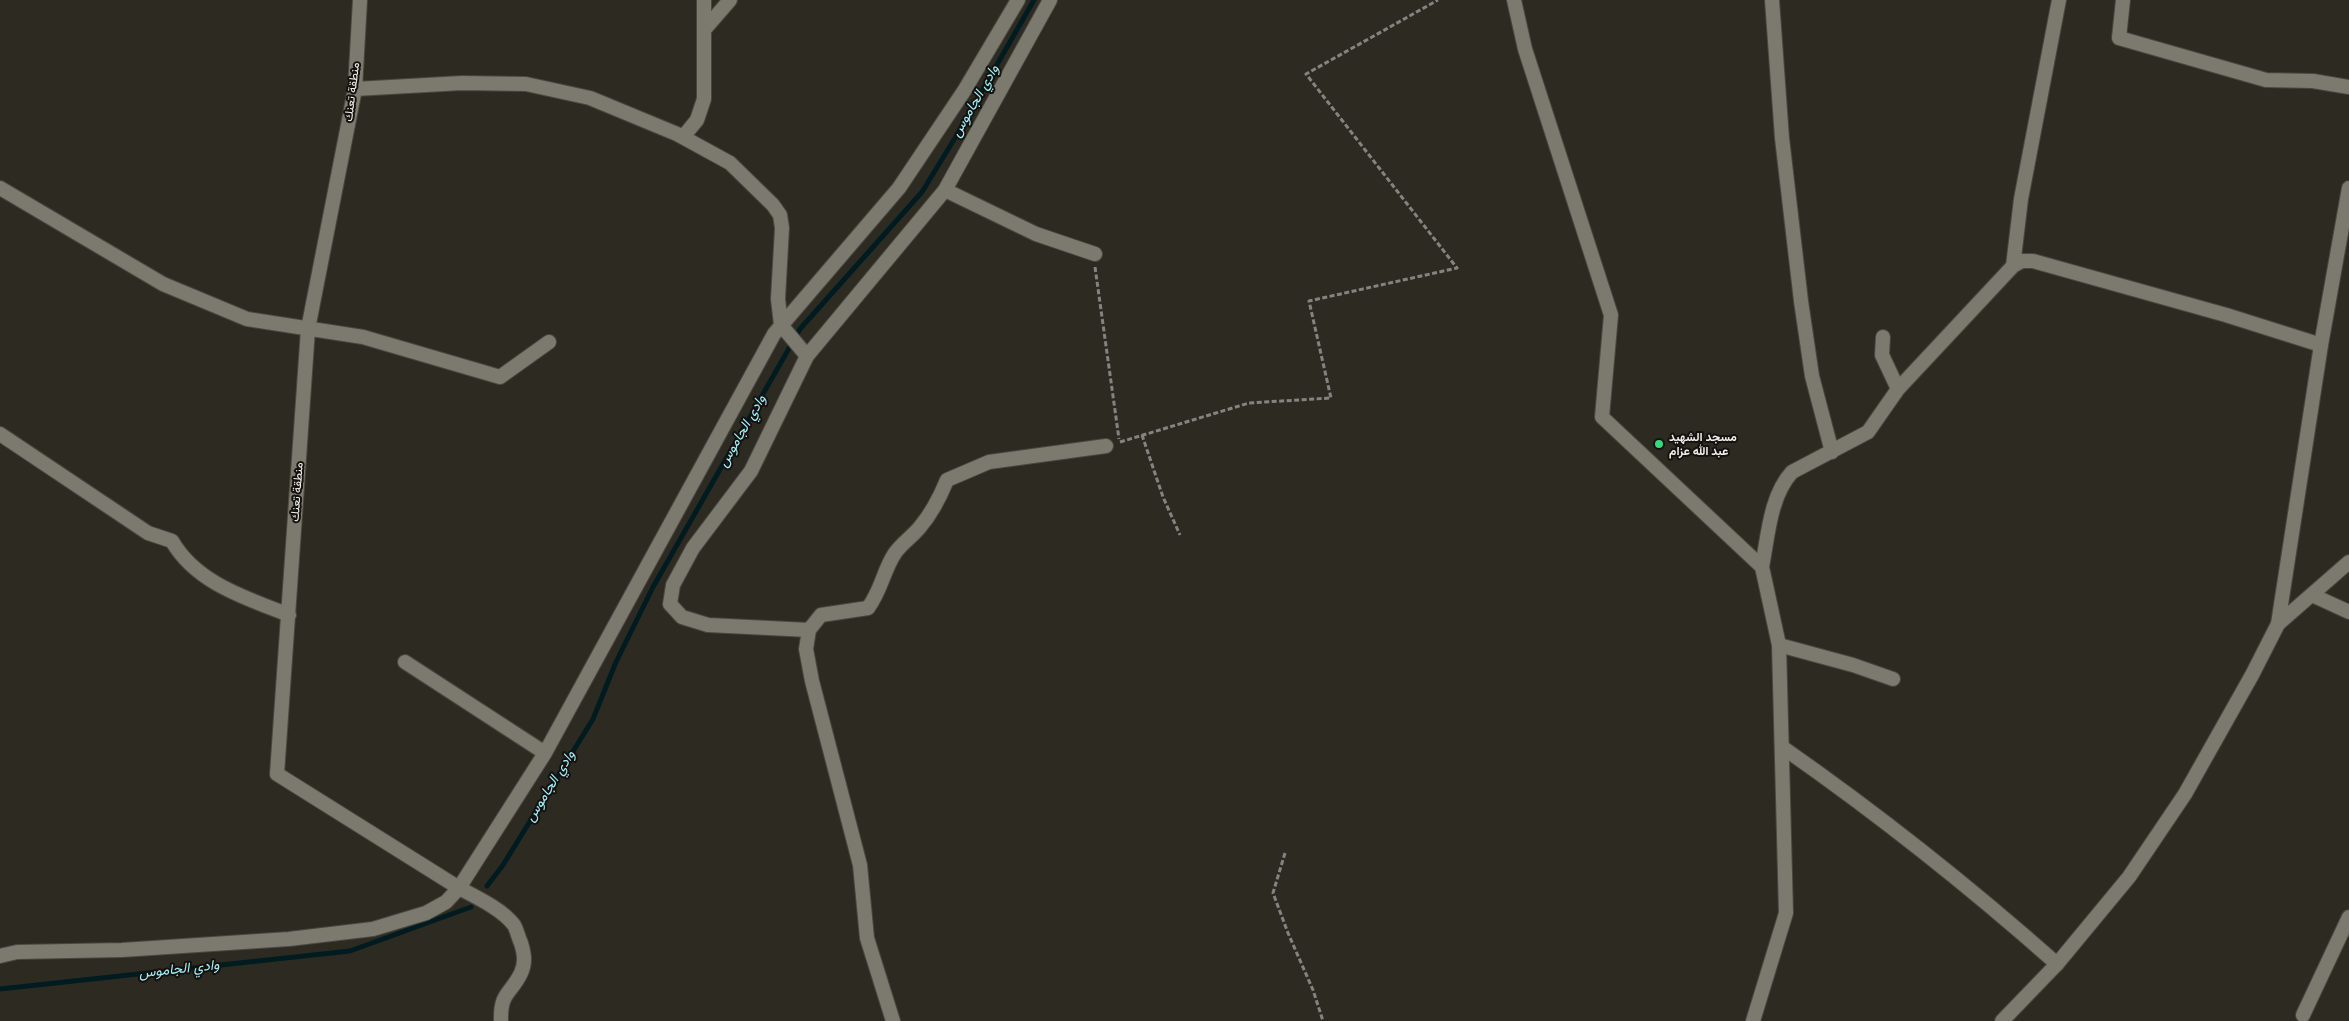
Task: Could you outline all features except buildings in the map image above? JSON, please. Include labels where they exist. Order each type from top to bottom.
[{"type":"street","name":"منطقة تعنك","points":[[360,0],[355,89],[308,329],[278,774],[459,888]]},
{"type":"street","points":[[683,137],[697,120],[704,99],[704,0]]},
{"type":"street","points":[[704,30],[730,0]]},
{"type":"street","points":[[0,956],[18,952],[122,950],[289,939],[373,929],[426,913],[446,902],[459,888],[545,753],[769,343],[781,326],[899,188],[964,91],[1018,0]]},
{"type":"street","points":[[809,630],[708,625],[682,617],[670,604],[673,585],[693,548],[751,471],[807,356],[945,190],[1050,0]]},
{"type":"street","points":[[1514,0],[1525,50],[1611,315],[1602,417],[1762,567]]},
{"type":"street","points":[[1772,0],[1782,138],[1801,301],[1812,376],[1832,452]]},
{"type":"street","points":[[2014,266],[2021,198],[2059,0]]},
{"type":"street","points":[[2123,0],[2120,38],[2266,80],[2313,81],[2349,87]]},
{"type":"street","points":[[355,89],[462,84],[526,84],[590,98],[683,137],[730,163],[773,205],[780,215],[782,228],[778,299],[781,326],[807,356]]},
{"type":"street","points":[[0,188],[163,284],[247,319],[363,337],[500,377],[549,342]]},
{"type":"street","points":[[2002,1021],[2058,964],[2129,877],[2185,794],[2252,675],[2278,624],[2321,345],[2349,188]]},
{"type":"street","points":[[945,190],[1036,234],[1094,254]]},
{"type":"street","points":[[1753,1021],[1786,913],[1779,645],[1762,567],[1770,526],[1783,482],[1792,472],[1868,432],[1898,389],[2014,266],[2022,261],[2032,261],[2226,315],[2321,345]]},
{"type":"street","points":[[1883,337],[1882,355],[1898,389]]},
{"type":"street","points":[[0,434],[148,533],[172,541],[180,556],[196,571],[233,593],[289,614]]},
{"type":"street","points":[[893,1021],[867,938],[860,865],[812,681],[806,648],[809,630],[821,615],[868,608],[878,594],[886,570],[896,552],[920,528],[935,506],[948,480],[989,462],[1113,444]]},
{"type":"street","points":[[2278,624],[2349,562]]},
{"type":"street","points":[[2312,595],[2349,612]]},
{"type":"street","points":[[1779,645],[1853,665],[1893,679]]},
{"type":"street","points":[[405,662],[545,753]]},
{"type":"street","points":[[1782,747],[1841,789],[1972,891],[2058,964]]},
{"type":"street","points":[[459,888],[489,904],[514,925],[524,952],[524,964],[520,974],[506,993],[502,1002],[502,1021]]},
{"type":"street","points":[[2302,1015],[2349,916]]},
{"type":"path","points":[[1094,254],[1113,444],[1249,403],[1331,398],[1309,300],[1457,268],[1306,74],[1438,0]]},
{"type":"path","points":[[1142,435],[1163,497],[1180,535]]},
{"type":"path","points":[[1285,853],[1273,893],[1313,990],[1322,1021]]},
{"type":"waterway","name":"وادي الجاموس","points":[[487,886],[503,865],[593,719],[616,662],[653,587],[800,329],[922,192],[1034,0]]},
{"type":"waterway","name":"وادي الجاموس","points":[[0,989],[350,951],[471,907]]},
{"type":"place","name":"مسجد الشهيد عبد الله عزام","points":[[1659,444]]}]
